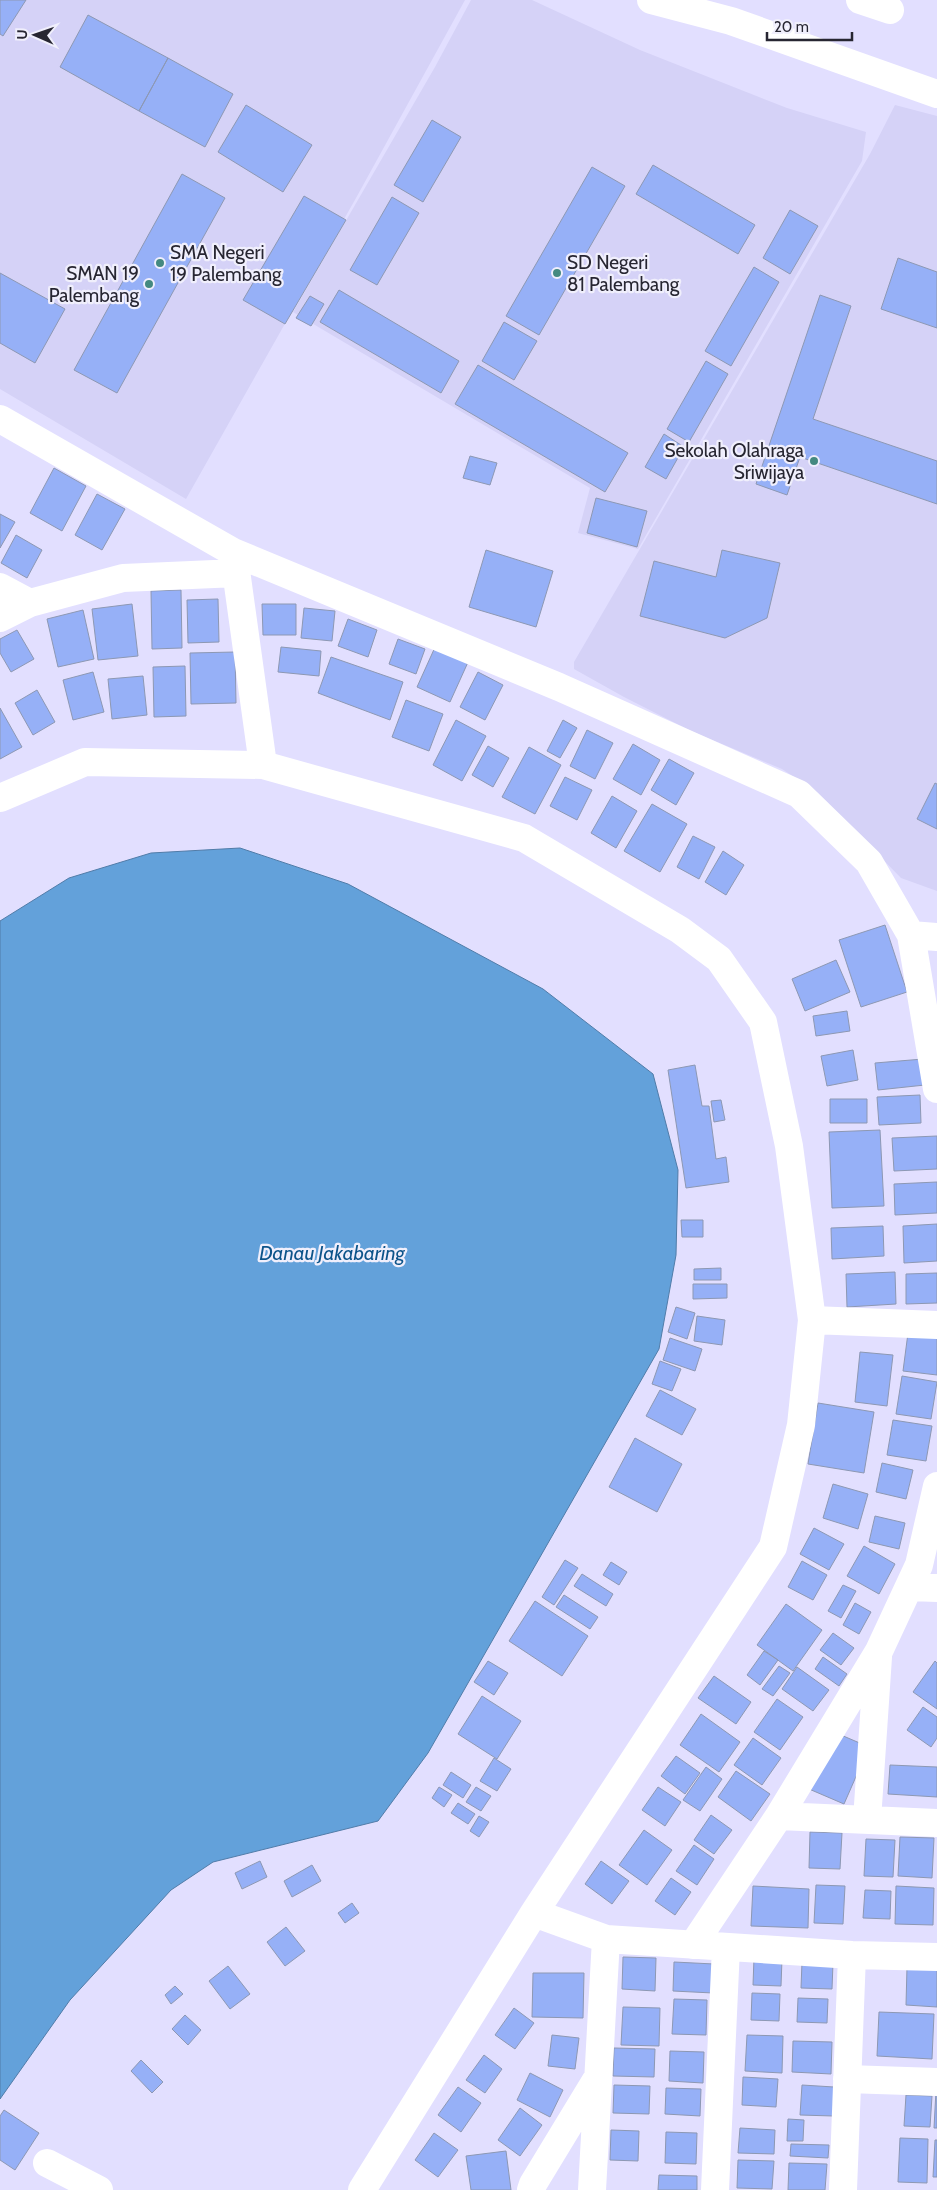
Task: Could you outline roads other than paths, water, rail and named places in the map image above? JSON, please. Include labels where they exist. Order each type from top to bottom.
[{"type":"street","points":[[652,0],[735,10],[937,94]]},
{"type":"street","points":[[860,0],[890,10]]},
{"type":"street","points":[[0,419],[235,562],[559,687],[799,794],[869,862],[924,936],[936,1076]]},
{"type":"street","points":[[0,618],[30,603],[123,578],[235,562]]},
{"type":"street","points":[[235,562],[263,764]]},
{"type":"street","points":[[0,586],[30,603]]},
{"type":"street","points":[[0,798],[85,762],[263,764],[524,838],[680,930],[719,959],[763,1022],[788,1146],[812,1320],[800,1425],[773,1548],[534,1913],[380,2178],[362,2190]]},
{"type":"street","points":[[812,1320],[937,1325]]},
{"type":"street","points":[[693,1945],[779,1816],[879,1651],[920,1565],[937,1486]]},
{"type":"street","points":[[910,1587],[937,1588]]},
{"type":"street","points":[[867,1820],[879,1651]]},
{"type":"street","points":[[779,1816],[937,1823]]},
{"type":"street","points":[[534,1913],[606,1939],[852,1955],[937,1957]]},
{"type":"street","points":[[592,2190],[606,1939]]},
{"type":"street","points":[[715,2190],[726,1947]]},
{"type":"street","points":[[842,2190],[852,1955]]},
{"type":"street","points":[[531,2190],[599,2075]]},
{"type":"street","points":[[847,2079],[937,2082]]},
{"type":"street","points":[[47,2163],[99,2190]]},
{"type":"water","name":"Danau Jakabaring","points":[[240,848],[348,884],[543,989],[653,1074],[678,1170],[676,1255],[659,1349],[428,1753],[378,1821],[213,1862],[171,1890],[70,2000],[0,2099],[0,921],[69,878],[151,853]]},
{"type":"place","name":"SMA Negeri 19 Palembang","points":[[160,263]]},
{"type":"place","name":"SD Negeri 81 Palembang","points":[[557,273]]},
{"type":"place","name":"SMAN 19 Palembang","points":[[149,284]]},
{"type":"place","name":"Sekolah Olahraga Sriwijaya","points":[[814,461]]}]
